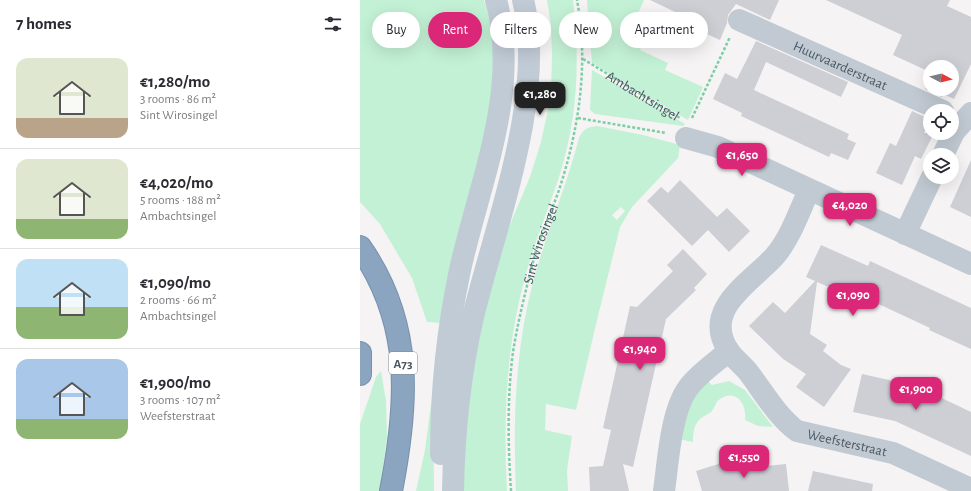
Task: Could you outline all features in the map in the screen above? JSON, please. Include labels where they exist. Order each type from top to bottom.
[{"type":"highway","name":"A73","points":[[360,247],[380,282],[390,304],[397,326],[402,355],[404,388],[403,417],[391,491]]},
{"type":"highway","points":[[360,353],[360,374]]},
{"type":"main road","points":[[441,491],[442,392],[452,312],[460,270],[494,139],[501,96],[504,42],[496,0]]},
{"type":"main road","points":[[453,491],[454,448],[466,350],[481,286],[498,230],[525,105],[528,40],[523,0]]},
{"type":"street","name":"Huurvaarderstraat","points":[[739,20],[927,104]]},
{"type":"street","points":[[946,148],[962,116]]},
{"type":"street","name":"Ambachtsingel","points":[[688,131],[808,190],[971,264]]},
{"type":"street","points":[[905,234],[929,184]]},
{"type":"street","name":"Weefsterstraat","points":[[808,190],[784,243],[775,256],[728,304],[721,319],[722,337],[729,351],[746,370],[786,422],[797,432],[893,453],[971,489]]},
{"type":"street","points":[[664,491],[670,443],[680,400],[689,386],[729,351]]},
{"type":"path","name":"Sint Wirosingel","points":[[511,491],[508,429],[513,353],[520,314],[535,256],[559,191],[578,118],[583,59],[577,0]]},
{"type":"path","points":[[688,131],[695,109],[739,20]]},
{"type":"path","name":"Ambachtsingel","points":[[583,59],[688,131]]},
{"type":"path","name":"Ambachtsingel","points":[[578,118],[688,131]]},
{"type":"green space","points":[[360,0],[484,0],[490,24],[490,48],[493,49],[491,98],[483,147],[443,323],[427,322],[412,278],[380,224],[360,202]]},
{"type":"green space","points":[[547,0],[573,0],[574,12],[559,12],[559,48],[576,48],[576,87],[571,131],[566,152],[560,174],[530,261],[519,301],[514,328],[510,355],[506,409],[505,436],[507,491],[459,491],[473,356],[503,241],[530,177],[541,142],[551,94],[551,12],[549,12]]},
{"type":"green space","points":[[587,0],[644,0],[639,12],[620,12],[620,48],[641,48],[640,50],[668,63],[665,70],[703,87],[688,120],[592,63],[591,48],[612,48],[612,12],[588,12]]},
{"type":"green space","points":[[592,70],[685,124],[683,126],[595,114],[590,110]]},
{"type":"green space","points":[[597,126],[643,135],[680,145],[678,158],[632,207],[620,227],[576,410],[546,404],[545,430],[572,436],[567,470],[568,491],[516,491],[516,388],[526,311],[537,267],[579,138],[588,128]],"holes":[[[621,207],[625,211],[617,220],[612,215]]]},
{"type":"green space","points":[[381,371],[386,401],[387,437],[380,491],[360,491],[360,424],[376,377]]},
{"type":"green space","points":[[707,380],[712,385],[729,381],[745,390],[773,427],[758,426],[745,420],[744,409],[740,400],[736,397],[726,396],[718,400],[711,412],[700,419],[696,424],[693,442],[679,439],[687,406]]},
{"type":"green space","points":[[433,389],[434,491],[416,491],[425,450]]},
{"type":"building","points":[[650,0],[779,0],[770,20],[736,4],[728,15],[727,23],[720,40],[708,35],[708,12],[675,12]]},
{"type":"building","points":[[826,0],[950,0],[947,6],[971,17],[971,64],[959,89],[959,60],[923,60],[923,69],[893,55],[902,35]]},
{"type":"building","points":[[756,41],[848,82],[841,97],[766,62],[754,90],[849,134],[847,139],[856,143],[848,160],[831,153],[829,157],[741,116],[742,113],[713,99],[725,73],[737,79]]},
{"type":"building","points":[[947,96],[955,96],[954,99]]},
{"type":"building","points":[[912,111],[923,116],[923,140],[930,140],[926,148],[923,148],[923,155],[921,159],[915,156],[902,185],[876,173],[890,143],[896,146]]},
{"type":"building","points":[[971,160],[971,217],[950,207]]},
{"type":"building","points":[[680,180],[717,217],[727,208],[750,231],[729,252],[708,230],[692,246],[647,201],[661,187],[668,193]]},
{"type":"building","points":[[821,245],[868,266],[870,261],[971,308],[971,349],[929,330],[930,328],[870,300],[868,304],[817,282],[810,334],[827,345],[823,351],[841,365],[851,369],[824,407],[796,387],[806,374],[783,359],[749,326],[773,302],[785,313],[815,281],[806,277]]},
{"type":"building","points":[[683,249],[707,274],[694,288],[696,290],[666,319],[633,467],[623,464],[629,491],[590,491],[589,467],[603,466],[611,430],[603,428],[630,306],[637,307],[673,271],[667,265]]},
{"type":"building","points":[[862,374],[898,382],[929,392],[971,412],[971,456],[895,421],[853,412]]},
{"type":"building","points":[[728,461],[731,470],[786,464],[789,491],[702,491],[696,471]]},
{"type":"building","points":[[813,471],[873,484],[872,491],[808,491]]}]
